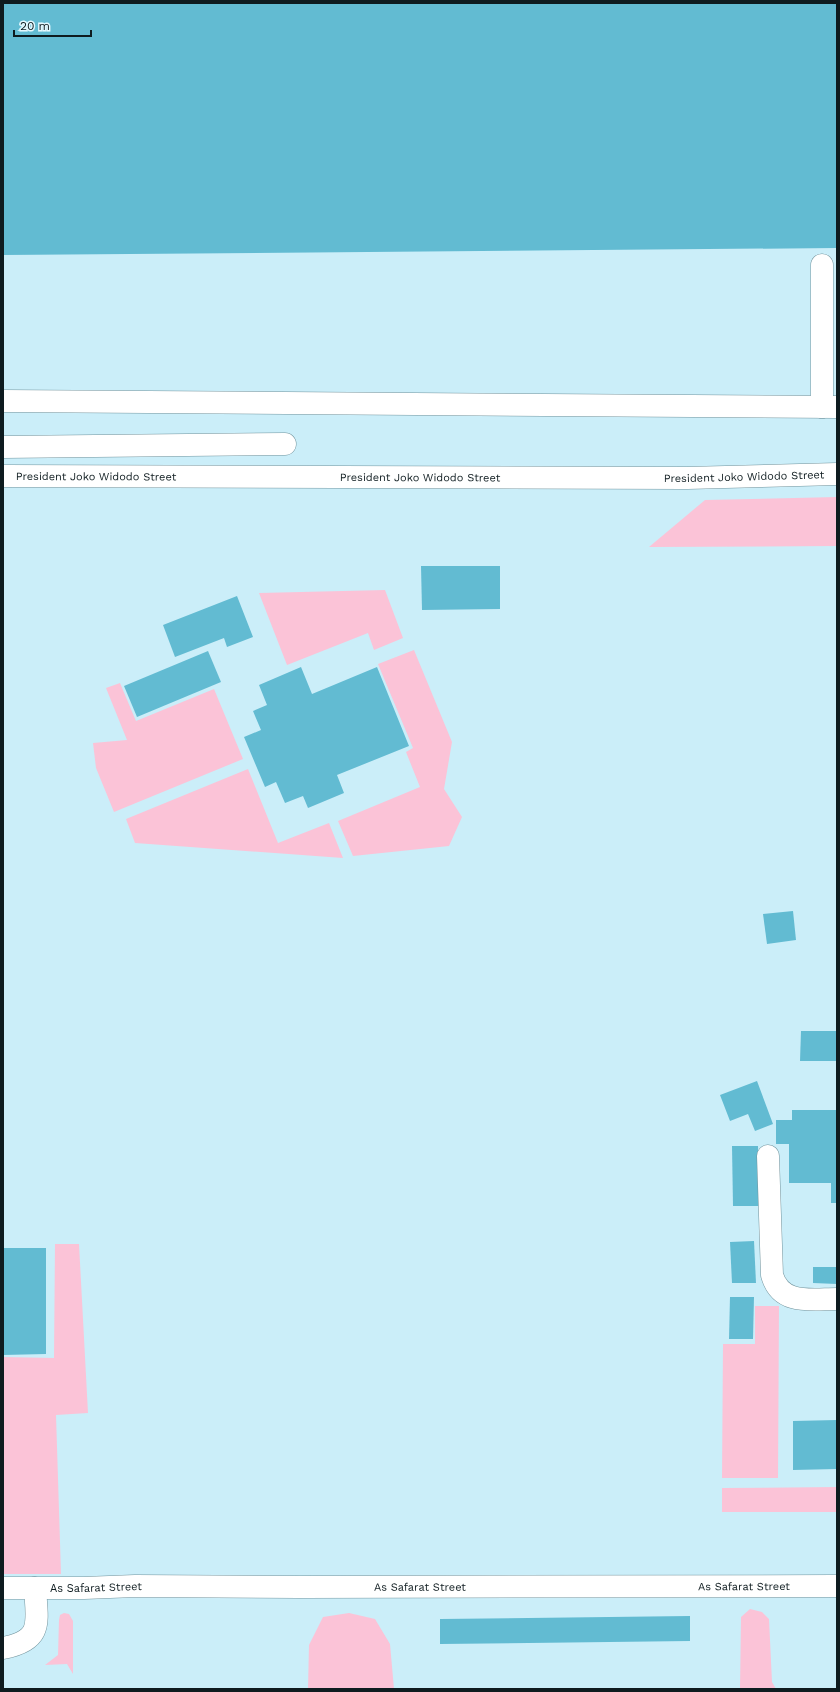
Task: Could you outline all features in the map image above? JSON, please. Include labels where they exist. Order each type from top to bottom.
[{"type":"street","points":[[3,401],[830,407],[822,265]]},
{"type":"street","points":[[3,447],[285,444]]},
{"type":"street","name":"President Joko Widodo Street","points":[[3,476],[687,478],[837,474]]},
{"type":"street","points":[[768,1156],[772,1275],[774,1282],[782,1293],[795,1299],[837,1299]]},
{"type":"street","name":"As Safarat Street","points":[[3,1588],[84,1588],[135,1586],[300,1588],[837,1586]]},
{"type":"street","points":[[3,1648],[26,1640],[34,1633],[37,1625],[35,1588]]},
{"type":"shaded area","points":[[837,497],[837,546],[649,547],[705,500]]},
{"type":"shaded area","points":[[385,590],[403,638],[374,650],[368,633],[287,665],[259,593]]},
{"type":"shaded area","points":[[414,650],[452,742],[444,789],[462,817],[449,846],[353,856],[338,821],[420,787],[406,752],[413,748],[378,664]]},
{"type":"shaded area","points":[[120,683],[136,721],[214,689],[243,759],[114,812],[96,768],[93,743],[127,740],[106,688]]},
{"type":"shaded area","points":[[248,769],[278,843],[329,823],[343,858],[135,843],[126,819]]},
{"type":"shaded area","points":[[55,1244],[79,1244],[88,1413],[56,1415],[61,1574],[3,1574],[3,1357],[54,1358]]},
{"type":"shaded area","points":[[755,1306],[779,1306],[778,1478],[722,1478],[723,1344],[755,1344]]},
{"type":"shaded area","points":[[837,1487],[837,1512],[722,1512],[722,1488]]},
{"type":"shaded area","points":[[750,1609],[762,1612],[769,1619],[772,1682],[776,1689],[740,1689],[741,1617]]},
{"type":"shaded area","points":[[64,1613],[69,1614],[73,1621],[73,1674],[67,1664],[45,1665],[58,1655],[59,1620],[60,1615]]},
{"type":"shaded area","points":[[349,1613],[375,1619],[390,1644],[394,1689],[308,1689],[309,1645],[323,1617]]},
{"type":"building","points":[[3,3],[837,3],[837,248],[3,255]]},
{"type":"building","points":[[421,566],[500,566],[500,609],[422,610]]},
{"type":"building","points":[[237,596],[253,637],[227,647],[224,638],[175,657],[163,625]]},
{"type":"building","points":[[208,651],[221,682],[137,717],[124,686]]},
{"type":"building","points":[[301,667],[312,694],[377,667],[409,746],[337,775],[344,793],[308,808],[303,796],[285,803],[276,782],[265,787],[244,737],[261,730],[253,711],[267,705],[259,685]]},
{"type":"building","points":[[793,911],[796,940],[767,944],[763,914]]},
{"type":"building","points":[[801,1031],[837,1031],[837,1061],[800,1061]]},
{"type":"building","points":[[757,1081],[773,1124],[755,1131],[748,1114],[730,1121],[720,1095]]},
{"type":"building","points":[[792,1110],[837,1110],[837,1203],[831,1203],[831,1183],[789,1183],[789,1144],[776,1144],[776,1120],[792,1120]]},
{"type":"building","points":[[732,1146],[758,1146],[759,1206],[733,1206]]},
{"type":"building","points":[[754,1241],[756,1283],[732,1283],[730,1242]]},
{"type":"building","points":[[3,1248],[46,1248],[46,1354],[3,1355]]},
{"type":"building","points":[[813,1267],[837,1267],[837,1284],[813,1283]]},
{"type":"building","points":[[730,1297],[754,1297],[753,1339],[729,1339]]},
{"type":"building","points":[[837,1420],[837,1469],[793,1470],[793,1421]]},
{"type":"building","points":[[690,1616],[690,1641],[440,1644],[440,1619]]}]
